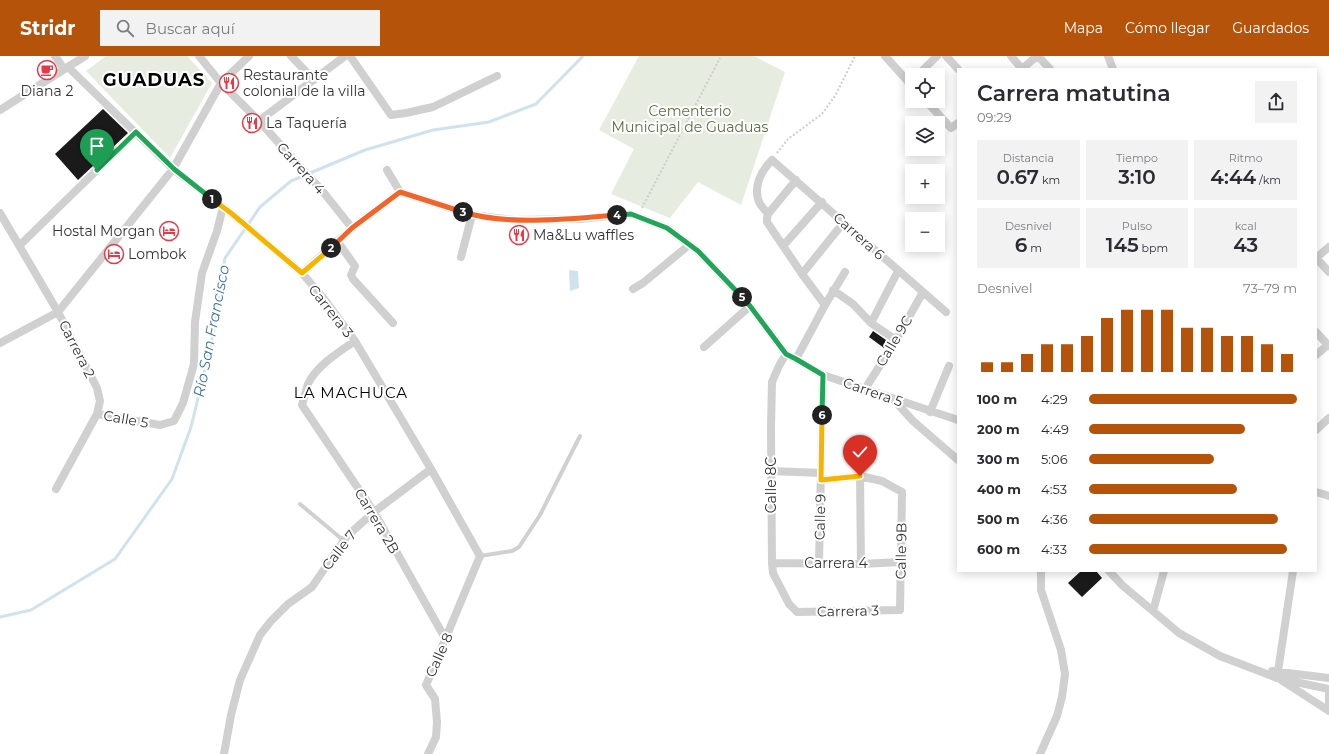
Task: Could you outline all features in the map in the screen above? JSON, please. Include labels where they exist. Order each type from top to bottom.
[{"type":"street","name":"Carrera 3","points":[[55,56],[174,169],[231,213],[302,273],[355,341],[431,468],[480,556]]},
{"type":"street","points":[[0,110],[85,56]]},
{"type":"street","name":"Carrera 4","points":[[199,56],[221,83],[259,121],[324,193],[352,228]]},
{"type":"street","points":[[0,343],[58,312],[174,169],[221,83],[249,56]]},
{"type":"street","points":[[291,56],[314,80]]},
{"type":"street","points":[[259,121],[345,56]]},
{"type":"street","points":[[350,56],[391,115],[433,107],[497,76]]},
{"type":"street","points":[[885,56],[905,77]]},
{"type":"street","points":[[925,68],[937,56]]},
{"type":"street","points":[[946,56],[957,68]]},
{"type":"street","points":[[1011,56],[1021,68]]},
{"type":"street","points":[[1023,68],[1038,56],[1049,68]]},
{"type":"street","points":[[1108,56],[1113,68]]},
{"type":"street","points":[[934,108],[955,125]]},
{"type":"street","points":[[20,245],[136,132]]},
{"type":"street","points":[[772,160],[764,169],[759,180],[757,193],[760,204],[783,246],[825,305]]},
{"type":"street","name":"Carrera 6","points":[[772,160],[822,202],[946,312]]},
{"type":"street","points":[[302,273],[352,228],[400,192],[387,170]]},
{"type":"street","points":[[768,218],[796,180]]},
{"type":"street","name":"Carrera 5","points":[[400,192],[472,215],[514,220],[580,219],[631,214],[638,216],[667,228],[698,251],[750,306],[786,354],[823,375],[930,412],[957,420]]},
{"type":"street","points":[[783,246],[822,202]]},
{"type":"street","name":"Calle 5","points":[[97,414],[160,426],[174,421],[183,403],[194,364],[195,322],[202,273],[217,231],[223,207]]},
{"type":"street","name":"Carrera 2","points":[[0,213],[58,312],[97,388],[100,401],[97,414],[56,489]]},
{"type":"street","points":[[461,257],[472,215]]},
{"type":"street","points":[[802,274],[844,222]]},
{"type":"street","points":[[338,242],[355,266],[351,275],[353,279],[393,323]]},
{"type":"street","points":[[634,289],[644,283],[689,245]]},
{"type":"street","points":[[1317,257],[1329,247]]},
{"type":"street","points":[[1317,259],[1329,272]]},
{"type":"street","points":[[871,323],[898,271]]},
{"type":"street","points":[[796,359],[833,290],[846,272]]},
{"type":"street","points":[[833,290],[853,304],[871,323],[896,340]]},
{"type":"street","name":"Calle 9C","points":[[865,389],[896,340],[923,292]]},
{"type":"street","points":[[704,348],[750,306]]},
{"type":"street","points":[[1317,333],[1328,346],[1317,354]]},
{"type":"street","name":"Carrera 2B","points":[[355,341],[337,353],[322,366],[309,382],[302,405],[374,512],[446,640]]},
{"type":"street","name":"Calle 8C","points":[[786,354],[772,382],[772,564],[773,573],[789,604],[797,612]]},
{"type":"street","points":[[930,412],[949,366]]},
{"type":"street","name":"Calle 9","points":[[819,564],[823,375]]},
{"type":"street","points":[[893,399],[913,421],[957,459]]},
{"type":"street","points":[[1317,429],[1328,420]]},
{"type":"street","name":"Calle 7","points":[[224,754],[231,715],[240,680],[260,635],[270,621],[288,604],[312,587],[343,540],[374,512],[431,468]]},
{"type":"street","points":[[771,471],[821,476],[860,476],[861,564]]},
{"type":"street","name":"Calle 9B","points":[[860,476],[882,481],[902,492],[900,610]]},
{"type":"street","points":[[1317,492],[1329,496]]},
{"type":"street","name":"Calle 8","points":[[428,754],[436,737],[437,722],[435,699],[426,685],[480,556]]},
{"type":"street","name":"Carrera 4","points":[[772,564],[861,564],[901,562]]},
{"type":"street","points":[[1040,754],[1057,716],[1062,697],[1065,674],[1061,650],[1041,590],[1041,572]]},
{"type":"street","points":[[1110,572],[1122,585],[1178,633],[1220,656],[1257,670],[1277,674],[1329,689]]},
{"type":"street","points":[[1153,611],[1164,572]]},
{"type":"street","points":[[1277,674],[1293,572]]},
{"type":"street","name":"Carrera 3","points":[[797,612],[900,610]]},
{"type":"street","points":[[1277,674],[1329,678]]},
{"type":"street","points":[[1277,674],[1329,711]]},
{"type":"street","points":[[1329,694],[1329,711]]},
{"type":"lane","points":[[480,556],[512,551],[519,547],[540,515],[580,436]]},
{"type":"lane","points":[[300,504],[343,540]]},
{"type":"path","points":[[772,160],[788,140],[822,114],[835,96],[855,56]]},
{"type":"path","points":[[638,216],[720,58]]},
{"type":"green space","points":[[106,56],[187,56],[212,83],[170,158],[86,71]]},
{"type":"green space","name":"Cementerio Municipal de Guaduas","points":[[639,56],[754,56],[785,72],[741,205],[698,182],[670,218],[611,194],[634,149],[599,130]]},
{"type":"water","points":[[569,270],[578,271],[579,288],[570,291]]},
{"type":"building","points":[[103,109],[128,133],[78,180],[55,154]]},
{"type":"building","points":[[873,331],[889,342],[884,348],[869,337]]},
{"type":"building","points":[[1080,572],[1097,572],[1102,578],[1082,597],[1068,583]]},
{"type":"waterway","name":"Río San Francisco","points":[[0,617],[31,610],[115,559],[172,479],[191,427],[211,345],[225,258],[260,207],[291,181],[365,150],[433,130],[489,122],[536,104],[583,56]]},
{"type":"place","name":"Diana 2","points":[[47,70]]},
{"type":"place","name":"Restaurante colonial de la villa","points":[[229,83]]},
{"type":"place","name":"La Taquería","points":[[252,123]]},
{"type":"place","name":"Hostal Morgan","points":[[169,231]]},
{"type":"place","name":"Ma&Lu waffles","points":[[519,235]]},
{"type":"place","name":"Lombok","points":[[114,254]]},
{"type":"district","name":"GUADUAS","points":[[154,80]]},
{"type":"district","name":"LA MACHUCA","points":[[351,392]]},
{"type":"route","points":[[97,170],[136,132],[174,169],[231,213],[302,273],[352,228],[400,192],[472,215],[514,220],[580,219],[631,214],[667,228],[698,251],[750,306],[786,354],[823,375],[821,480],[860,476]]}]
